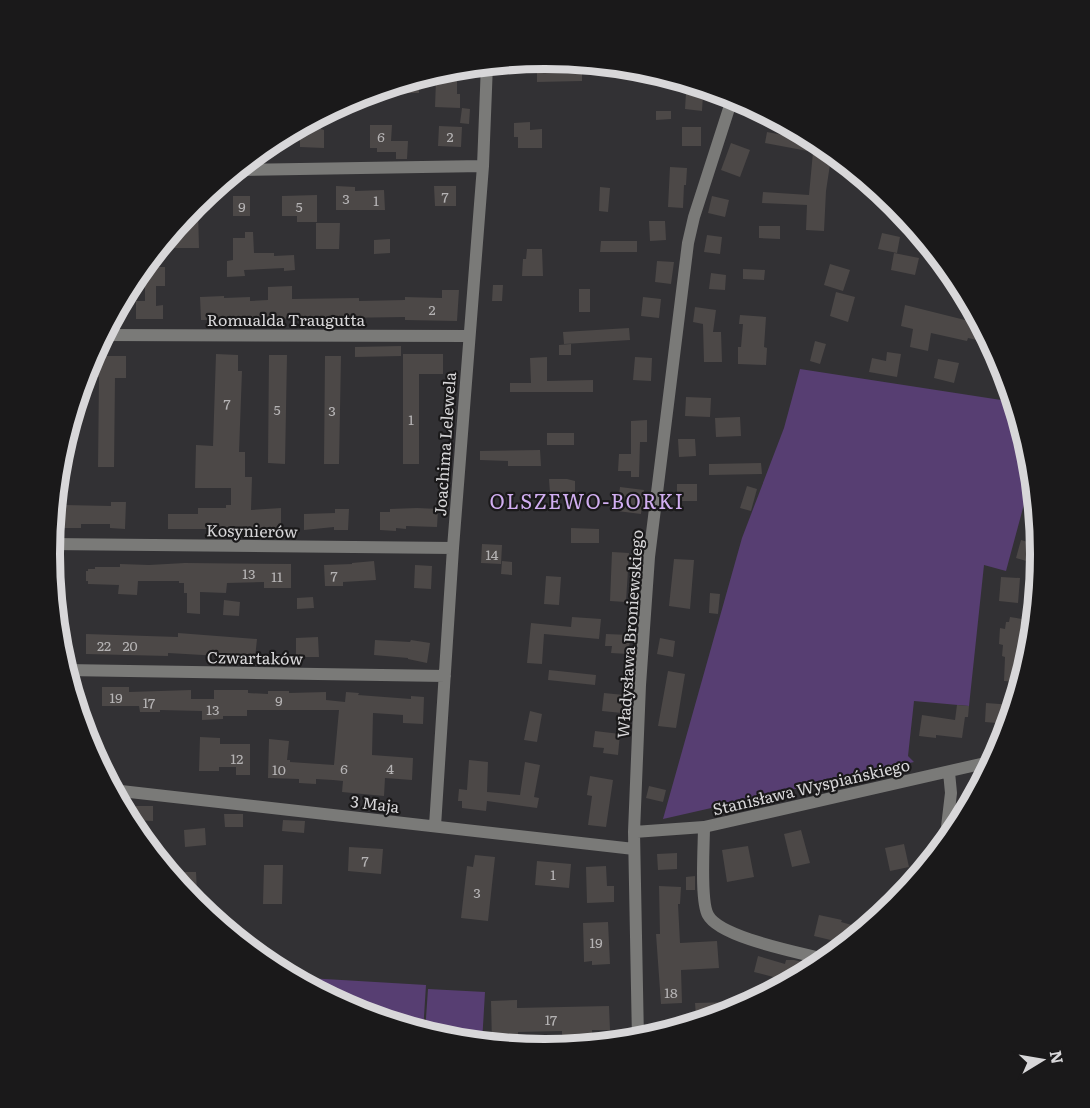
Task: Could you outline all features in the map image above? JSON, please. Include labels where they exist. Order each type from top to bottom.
[{"type":"street","name":"Joachima Lelewela","points":[[435,826],[453,548],[483,166],[488,72]]},
{"type":"street","name":"Władysława Broniewskiego","points":[[638,1030],[634,832],[640,685],[649,557],[685,267],[694,217],[730,106]]},
{"type":"street","points":[[249,170],[483,166]]},
{"type":"street","name":"Romualda Traugutta","points":[[112,335],[469,336]]},
{"type":"street","name":"Kosynierów","points":[[60,544],[453,548]]},
{"type":"street","name":"Czwartaków","points":[[74,670],[445,676]]},
{"type":"street","name":"Stanisława Wyspiańskiego","points":[[634,832],[704,827],[982,764]]},
{"type":"street","points":[[947,824],[951,793],[949,772]]},
{"type":"street","name":"3 Maja","points":[[122,791],[634,849]]},
{"type":"street","points":[[704,827],[707,914],[715,923],[729,932],[815,956]]},
{"type":"shaded area","points":[[800,369],[1005,401],[1021,459],[1026,495],[1006,571],[984,565],[969,706],[914,701],[908,756],[914,762],[663,819],[742,538],[784,428]]},
{"type":"shaded area","points":[[310,978],[426,985],[424,1023],[359,1002]]},
{"type":"shaded area","points":[[428,989],[485,992],[482,1035],[426,1024]]},
{"type":"building","points":[[525,70],[582,70],[582,81],[537,82],[537,73],[525,73]]},
{"type":"building","points":[[457,80],[460,108],[435,107],[436,82]]},
{"type":"building","points":[[419,86],[419,93],[399,92]]},
{"type":"building","points":[[686,93],[703,96],[702,111],[685,109]]},
{"type":"building","points":[[462,108],[470,109],[469,124],[460,123]]},
{"type":"building","points":[[656,111],[671,111],[671,119],[656,120]]},
{"type":"building","points":[[530,122],[530,130],[542,129],[542,148],[518,148],[518,137],[514,137],[514,123]]},
{"type":"building","points":[[321,124],[321,129],[324,130],[324,148],[300,147],[300,140],[298,137]]},
{"type":"building","points":[[370,125],[392,125],[391,141],[408,141],[407,159],[396,159],[396,152],[377,152],[377,148],[370,148]]},
{"type":"building","points":[[439,126],[462,127],[461,147],[438,146]]},
{"type":"building","points":[[682,127],[701,127],[701,146],[682,146]]},
{"type":"building","points":[[767,132],[792,137],[830,162],[824,231],[806,230],[807,205],[762,203],[763,192],[809,195],[813,152],[765,143]]},
{"type":"building","points":[[731,143],[750,150],[740,177],[721,170]]},
{"type":"building","points":[[670,167],[687,168],[683,208],[668,207]]},
{"type":"building","points":[[336,186],[355,187],[355,191],[384,190],[385,210],[336,210]]},
{"type":"building","points":[[434,186],[456,186],[456,206],[435,206]]},
{"type":"building","points":[[600,187],[610,188],[608,212],[599,211]]},
{"type":"building","points":[[317,195],[317,222],[297,222],[297,216],[282,216],[282,196]]},
{"type":"building","points":[[233,196],[250,196],[250,216],[233,216]]},
{"type":"building","points":[[712,196],[729,200],[725,217],[708,213]]},
{"type":"building","points":[[210,203],[210,210],[203,210]]},
{"type":"building","points":[[198,215],[199,248],[172,248],[172,244]]},
{"type":"building","points":[[649,221],[665,221],[666,240],[650,241]]},
{"type":"building","points":[[316,223],[340,223],[339,249],[316,249]]},
{"type":"building","points":[[759,226],[780,226],[780,239],[759,238]]},
{"type":"building","points":[[245,232],[253,232],[254,253],[274,253],[274,256],[294,255],[295,270],[284,271],[284,268],[244,270],[245,276],[227,277],[227,261],[233,260],[233,238],[245,238]]},
{"type":"building","points":[[882,233],[900,237],[897,253],[878,249]]},
{"type":"building","points":[[707,235],[722,237],[720,254],[704,252]]},
{"type":"building","points":[[390,239],[390,253],[374,254],[374,240]]},
{"type":"building","points":[[601,241],[637,241],[637,252],[600,252]]},
{"type":"building","points":[[527,249],[542,249],[543,276],[522,276],[523,259],[526,259]]},
{"type":"building","points":[[894,253],[919,258],[915,275],[891,270]]},
{"type":"building","points":[[657,261],[674,262],[671,284],[655,282]]},
{"type":"building","points":[[830,264],[850,270],[843,291],[824,285]]},
{"type":"building","points":[[154,267],[165,267],[165,286],[156,286],[156,306],[163,305],[163,319],[136,319],[136,301],[145,301],[145,281]]},
{"type":"building","points":[[743,269],[765,270],[764,280],[743,279]]},
{"type":"building","points":[[711,273],[726,275],[725,290],[709,289]]},
{"type":"building","points":[[493,285],[503,285],[502,301],[492,301]]},
{"type":"building","points":[[292,286],[292,299],[359,298],[359,301],[405,300],[405,297],[442,298],[442,290],[459,290],[457,321],[405,320],[405,317],[201,320],[200,297],[250,297],[250,301],[268,300],[268,287]]},
{"type":"building","points":[[579,289],[590,289],[590,312],[579,312]]},
{"type":"building","points":[[836,292],[855,297],[848,322],[830,316]]},
{"type":"building","points":[[643,297],[661,299],[659,318],[641,316]]},
{"type":"building","points":[[905,305],[970,321],[981,341],[968,338],[967,341],[931,333],[928,351],[910,347],[913,329],[901,326]]},
{"type":"building","points":[[695,307],[716,310],[713,332],[721,332],[722,362],[704,362],[703,324],[693,322]]},
{"type":"building","points":[[740,315],[766,317],[764,347],[767,348],[766,365],[738,364],[738,347],[741,347],[743,324],[739,324]]},
{"type":"building","points":[[629,328],[630,340],[564,344],[563,332]]},
{"type":"building","points":[[815,341],[826,344],[820,364],[810,361]]},
{"type":"building","points":[[571,344],[571,355],[559,355],[559,345]]},
{"type":"building","points":[[401,346],[401,356],[355,357],[355,347]]},
{"type":"building","points":[[887,352],[901,354],[897,377],[869,372],[872,358],[886,361]]},
{"type":"building","points":[[216,354],[238,355],[238,371],[242,371],[239,452],[245,452],[245,477],[252,477],[251,510],[281,508],[281,529],[168,529],[168,514],[198,514],[198,508],[226,508],[226,505],[231,505],[231,488],[195,488],[196,445],[213,446]]},
{"type":"building","points":[[403,354],[443,354],[443,374],[419,374],[419,464],[403,464]]},
{"type":"building","points":[[269,355],[287,355],[285,464],[268,463]]},
{"type":"building","points":[[102,356],[126,356],[126,378],[115,378],[114,467],[98,467],[99,377],[94,377]]},
{"type":"building","points":[[325,356],[341,356],[339,464],[324,464]]},
{"type":"building","points":[[547,357],[547,381],[593,380],[593,392],[510,392],[510,383],[531,383],[530,358]]},
{"type":"building","points":[[635,357],[652,358],[651,381],[633,380]]},
{"type":"building","points":[[938,359],[959,363],[954,383],[934,378]]},
{"type":"building","points":[[686,397],[711,398],[710,417],[685,416]]},
{"type":"building","points":[[740,417],[741,436],[716,437],[715,418]]},
{"type":"building","points":[[647,420],[647,442],[640,442],[639,477],[631,477],[631,471],[618,471],[619,454],[631,454],[631,421]]},
{"type":"building","points":[[547,433],[574,433],[574,445],[547,445]]},
{"type":"building","points":[[678,439],[695,439],[696,456],[679,457]]},
{"type":"building","points":[[540,450],[541,466],[508,466],[508,461],[480,460],[480,451]]},
{"type":"building","points":[[761,463],[762,474],[709,475],[709,464]]},
{"type":"building","points":[[549,479],[575,481],[575,492],[550,493]]},
{"type":"building","points":[[677,484],[697,484],[697,501],[677,501]]},
{"type":"building","points":[[747,486],[757,489],[751,511],[740,508]]},
{"type":"building","points":[[620,487],[644,490],[641,514],[617,511]]},
{"type":"building","points":[[111,502],[126,502],[125,529],[110,528],[110,524],[81,524],[81,528],[63,528],[64,505],[111,506]]},
{"type":"building","points":[[335,509],[349,509],[348,530],[334,530],[334,527],[304,530],[304,514],[335,513]]},
{"type":"building","points":[[390,509],[438,509],[437,527],[406,526],[406,529],[396,528],[396,531],[380,530],[380,512],[390,512]]},
{"type":"building","points":[[571,528],[599,529],[599,543],[571,543]]},
{"type":"building","points":[[1021,540],[1030,543],[1030,562],[1016,558]]},
{"type":"building","points":[[482,544],[502,545],[501,564],[481,563]]},
{"type":"building","points":[[612,552],[629,553],[626,602],[610,601]]},
{"type":"building","points":[[674,559],[694,560],[690,609],[669,606]]},
{"type":"building","points":[[374,561],[376,580],[343,582],[343,586],[325,586],[324,565]]},
{"type":"building","points":[[502,561],[512,562],[512,575],[501,574]]},
{"type":"building","points":[[120,564],[291,564],[291,588],[264,588],[264,582],[227,583],[226,593],[200,592],[200,614],[187,613],[187,593],[184,593],[184,583],[179,583],[179,581],[138,581],[137,595],[118,594],[119,585],[88,584],[86,581],[86,571],[95,569],[95,567],[120,567]]},
{"type":"building","points":[[415,565],[432,566],[431,589],[414,588]]},
{"type":"building","points":[[546,576],[561,577],[559,605],[544,604]]},
{"type":"building","points":[[1001,577],[1020,578],[1018,603],[999,601]]},
{"type":"building","points":[[710,593],[720,594],[718,614],[709,613]]},
{"type":"building","points":[[313,597],[314,608],[297,609],[297,598]]},
{"type":"building","points":[[224,600],[240,602],[239,616],[223,615]]},
{"type":"building","points":[[572,617],[601,619],[599,639],[544,634],[542,664],[527,663],[531,623],[571,627]]},
{"type":"building","points":[[1010,617],[1022,619],[1022,622],[1025,623],[1013,682],[1004,681],[1005,657],[1002,656],[1003,645],[999,644],[1000,628],[1005,629],[1006,622],[1009,622]]},
{"type":"building","points":[[178,633],[257,639],[255,658],[168,653],[168,656],[86,654],[86,634],[178,637]]},
{"type":"building","points":[[606,634],[630,635],[629,654],[611,653],[612,646],[605,646]]},
{"type":"building","points":[[318,637],[319,657],[296,657],[296,638]]},
{"type":"building","points":[[660,638],[675,641],[673,657],[657,654]]},
{"type":"building","points":[[375,640],[410,642],[411,640],[430,643],[427,663],[408,658],[374,655]]},
{"type":"building","points":[[549,670],[596,675],[595,685],[548,680]]},
{"type":"building","points":[[668,671],[685,674],[676,728],[658,726]]},
{"type":"building","points":[[102,687],[129,687],[129,692],[191,690],[191,699],[214,699],[214,690],[248,690],[248,693],[268,694],[268,691],[326,692],[326,700],[345,702],[346,692],[411,699],[411,696],[424,697],[423,724],[403,723],[403,715],[373,713],[372,755],[413,758],[412,780],[385,778],[384,796],[342,792],[343,781],[316,779],[316,784],[299,783],[299,779],[268,778],[269,739],[289,741],[287,760],[290,762],[334,765],[339,710],[247,710],[247,716],[223,716],[223,719],[202,720],[202,711],[140,712],[139,706],[102,706]]},
{"type":"building","points":[[604,693],[624,695],[622,713],[602,711]]},
{"type":"building","points":[[986,703],[1006,704],[999,723],[985,722]]},
{"type":"building","points":[[957,705],[969,706],[962,738],[919,736],[922,715],[955,720]]},
{"type":"building","points":[[530,711],[542,714],[537,742],[524,740]]},
{"type":"building","points":[[595,731],[620,734],[618,755],[603,753],[604,748],[593,747]]},
{"type":"building","points":[[200,737],[220,738],[220,744],[250,744],[250,775],[236,775],[236,767],[219,767],[219,771],[199,771]]},
{"type":"building","points":[[469,760],[488,762],[487,792],[520,795],[525,762],[540,765],[534,797],[539,798],[537,808],[487,801],[486,811],[462,808],[462,801],[458,801],[459,789],[467,790]]},
{"type":"building","points":[[590,776],[613,780],[606,827],[588,825],[592,796],[587,795]]},
{"type":"building","points":[[649,786],[666,790],[663,802],[646,798]]},
{"type":"building","points":[[136,806],[153,806],[153,821],[140,820],[136,813]]},
{"type":"building","points":[[224,814],[243,814],[243,827],[225,827]]},
{"type":"building","points":[[283,820],[305,821],[304,833],[282,831]]},
{"type":"building","points":[[205,828],[206,845],[185,847],[184,830]]},
{"type":"building","points":[[801,830],[810,863],[792,867],[784,834]]},
{"type":"building","points":[[904,844],[909,867],[890,871],[885,848]]},
{"type":"building","points":[[748,846],[754,877],[727,882],[722,850]]},
{"type":"building","points":[[349,847],[383,849],[381,874],[348,871]]},
{"type":"building","points":[[677,853],[677,869],[658,870],[657,854]]},
{"type":"building","points":[[475,855],[495,857],[488,921],[461,918],[467,866],[473,867]]},
{"type":"building","points":[[537,861],[571,864],[569,888],[535,885]]},
{"type":"building","points":[[264,865],[283,865],[282,904],[263,904]]},
{"type":"building","points":[[606,866],[607,886],[614,886],[614,902],[587,903],[586,867]]},
{"type":"building","points":[[178,872],[196,872],[197,892]]},
{"type":"building","points":[[695,876],[695,890],[686,890],[686,877]]},
{"type":"building","points":[[659,886],[681,887],[680,904],[678,904],[680,943],[717,941],[719,968],[681,970],[682,1003],[661,1004],[656,934],[660,934]]},
{"type":"building","points":[[819,915],[842,920],[841,922],[856,926],[836,941],[814,936]]},
{"type":"building","points":[[608,922],[610,964],[592,965],[592,961],[584,962],[583,923]]},
{"type":"building","points":[[758,956],[785,964],[786,960],[805,963],[779,978],[754,972]]},
{"type":"building","points":[[517,1000],[517,1008],[609,1006],[610,1030],[592,1030],[592,1037],[577,1038],[562,1038],[562,1031],[518,1032],[518,1038],[492,1036],[491,1001]]},
{"type":"building","points":[[731,1002],[696,1015],[695,1003]]},
{"type":"district","name":"OLSZEWO-BORKI","points":[[587,500]]}]
